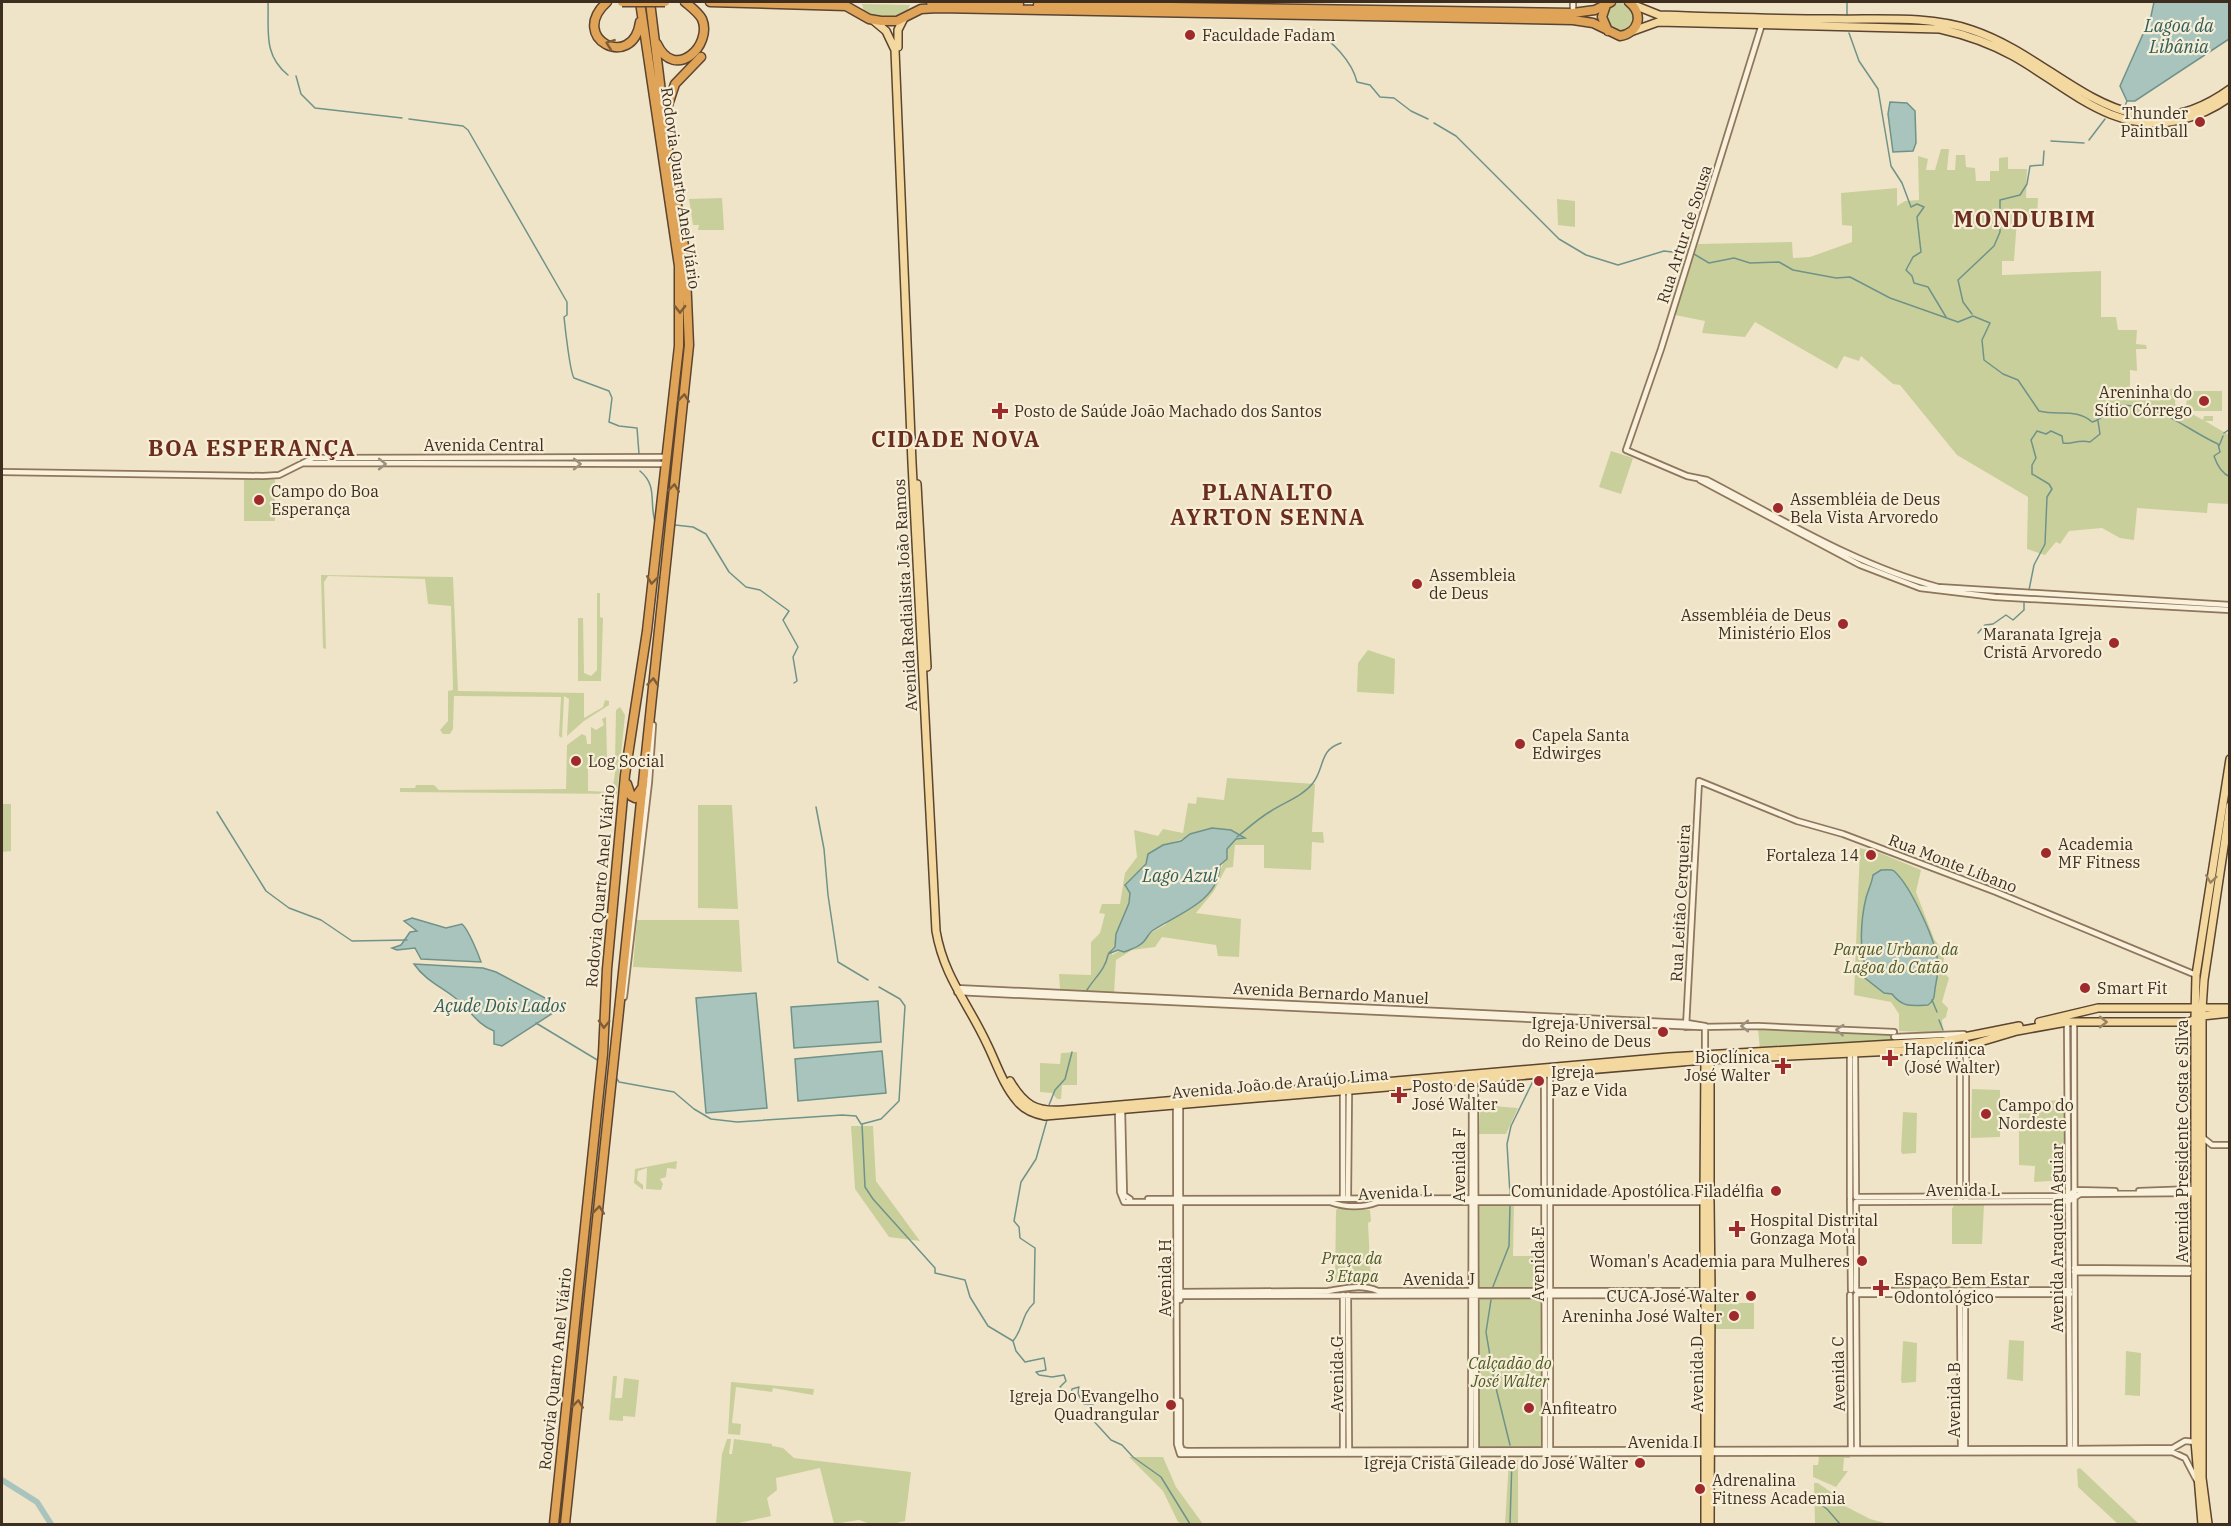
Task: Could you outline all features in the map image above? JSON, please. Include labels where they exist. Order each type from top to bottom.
[{"type":"highway","points":[[597,2],[669,2]]},
{"type":"highway","points":[[607,2],[596,14],[594,27],[599,39],[610,46],[623,47],[634,39],[639,30],[642,13]]},
{"type":"highway","name":"Rodovia Quarto Anel Viário","points":[[554,1524],[592,1163],[624,775],[643,662],[680,346],[679,275],[674,227],[640,2]]},
{"type":"highway","name":"Rodovia Quarto Anel Viário","points":[[565,1524],[689,345],[690,309],[683,233],[665,123],[650,2]]},
{"type":"highway","points":[[655,37],[661,52],[667,58],[678,61],[689,57],[700,44],[704,27],[699,15],[685,2]]},
{"type":"highway","points":[[710,2],[846,6],[873,21],[891,22],[921,9],[938,8],[1573,17],[1609,3]]},
{"type":"highway","points":[[906,17],[913,2]]},
{"type":"highway","points":[[931,2],[1573,17],[1620,36],[1632,31],[1639,18],[1631,3]]},
{"type":"highway","points":[[860,3],[863,14]]},
{"type":"highway","points":[[1608,31],[1602,17],[1609,3]]},
{"type":"highway","points":[[665,123],[672,88],[700,57]]},
{"type":"highway","points":[[674,227],[683,233]]},
{"type":"highway","points":[[656,543],[668,541]]},
{"type":"highway","points":[[624,775],[629,792],[635,798],[638,796],[644,779]]},
{"type":"highway","points":[[620,828],[625,812],[631,805],[636,807],[639,827]]},
{"type":"highway","points":[[592,1163],[604,1163]]},
{"type":"highway","points":[[577,1315],[588,1316]]},
{"type":"highway","points":[[563,1438],[574,1440]]},
{"type":"highway","points":[[559,1475],[571,1471]]},
{"type":"main road","points":[[1631,3],[1659,15],[1918,21],[1952,25],[1971,30],[2003,44],[2111,109],[2140,116],[2163,117],[2185,112],[2208,103],[2229,89]]},
{"type":"main road","name":"Avenida Radialista João Ramos","points":[[906,17],[897,39],[935,876],[942,942],[958,990]]},
{"type":"main road","name":"Avenida Radialista João Ramos","points":[[873,21],[886,31],[895,50],[932,886],[938,943],[958,990]]},
{"type":"main road","points":[[1632,31],[1653,22],[1920,27],[1965,35],[2014,57],[2103,112],[2139,123],[2171,122],[2192,117],[2213,108],[2229,97]]},
{"type":"main road","name":"Avenida Presidente Costa e Silva","points":[[2198,1013],[2211,937],[2229,759]]},
{"type":"main road","name":"Avenida Presidente Costa e Silva","points":[[2202,1524],[2196,1479],[2199,1442],[2199,1365],[2196,975],[2229,806]]},
{"type":"main road","points":[[2203,930],[2205,939],[2211,937]]},
{"type":"main road","points":[[2201,948],[2206,946],[2208,952]]},
{"type":"main road","points":[[958,990],[1016,1097]]},
{"type":"main road","name":"Avenida João de Araújo Lima","points":[[1944,1045],[1982,1034],[2098,1008],[2198,1013]]},
{"type":"main road","points":[[2198,1013],[2229,1008]]},
{"type":"main road","points":[[2198,1013],[2229,1013]]},
{"type":"main road","name":"Avenida João de Araújo Lima","points":[[1473,1079],[1708,1057],[1944,1045],[1963,1047],[2017,1030],[2071,1022],[2189,1022],[2198,1013]]},
{"type":"main road","points":[[1924,1037],[1932,1046]]},
{"type":"main road","name":"Avenida João de Araújo Lima","points":[[1016,1097],[1029,1106],[1048,1111],[1178,1103],[1424,1082],[1547,1075],[1708,1057]]},
{"type":"main road","name":"Avenida D","points":[[1708,1057],[1706,1199],[1708,1452]]},
{"type":"main road","name":"Avenida João de Araújo Lima","points":[[1016,1097],[1030,1112],[1045,1116],[1178,1103]]},
{"type":"main road","name":"Avenida Presidente Costa e Silva","points":[[2198,1137],[2195,1191],[2199,1365]]},
{"type":"main road","name":"Avenida Presidente Costa e Silva","points":[[2199,1442],[2208,1524]]},
{"type":"main road","points":[[1705,1524],[1708,1452]]},
{"type":"main road","points":[[1708,1452],[1710,1524]]},
{"type":"street","points":[[1573,2],[1573,17]]},
{"type":"street","name":"Rua Artur de Sousa","points":[[1762,24],[1691,254],[1626,450],[1700,480],[1707,480],[1862,561],[1894,575],[1938,587],[2004,595]]},
{"type":"street","points":[[313,458],[314,464]]},
{"type":"street","name":"Avenida Central","points":[[2,472],[279,475],[313,458],[666,461]]},
{"type":"street","name":"Avenida Central","points":[[303,463],[666,461]]},
{"type":"street","points":[[2004,595],[2229,605]]},
{"type":"street","points":[[2004,595],[2229,610]]},
{"type":"street","points":[[612,1080],[628,974],[649,782],[653,732],[650,708]]},
{"type":"street","name":"Rua Monte Líbano","points":[[1699,780],[1797,822],[1843,834],[1996,892],[2196,975]]},
{"type":"street","name":"Rua Leitão Cerqueira","points":[[1686,1025],[1699,780]]},
{"type":"street","name":"Avenida Bernardo Manuel","points":[[958,990],[1924,1037],[1982,1034]]},
{"type":"street","name":"Avenida Araquém Aguiar","points":[[2071,1022],[2072,1451]]},
{"type":"street","points":[[1705,1026],[1708,1057]]},
{"type":"street","points":[[1963,1047],[1963,1198]]},
{"type":"street","name":"Avenida C","points":[[1852,1049],[1854,1451]]},
{"type":"street","name":"Avenida E","points":[[1547,1075],[1547,1452]]},
{"type":"street","name":"Avenida F","points":[[1473,1079],[1474,1452]]},
{"type":"street","points":[[1346,1089],[1346,1198]]},
{"type":"street","name":"Avenida H","points":[[1178,1103],[1177,1445],[1182,1452]]},
{"type":"street","name":"Avenida L","points":[[1120,1110],[1120,1192],[1124,1199],[1330,1202],[1342,1206],[1368,1207],[1378,1202],[1404,1200]]},
{"type":"street","points":[[2198,1137],[2212,1145],[2229,1145]]},
{"type":"street","points":[[2072,1196],[2195,1191]]},
{"type":"street","name":"Avenida L","points":[[1854,1200],[2072,1196]]},
{"type":"street","name":"Avenida L","points":[[1854,1200],[2072,1196]]},
{"type":"street","name":"Avenida L","points":[[1178,1200],[1706,1199]]},
{"type":"street","points":[[2072,1270],[2189,1271]]},
{"type":"street","name":"Avenida J","points":[[1178,1294],[1328,1291],[1343,1287],[1370,1287],[1378,1291],[1406,1293]]},
{"type":"street","points":[[1854,1293],[2072,1292]]},
{"type":"street","points":[[1854,1293],[1962,1295],[2072,1292]]},
{"type":"street","name":"Avenida J","points":[[1178,1294],[1706,1293]]},
{"type":"street","name":"Avenida G","points":[[1346,1295],[1346,1452]]},
{"type":"street","name":"Avenida B","points":[[1962,1295],[1963,1451]]},
{"type":"street","name":"Avenida I","points":[[1182,1452],[2072,1451],[2146,1450],[2173,1448],[2185,1441],[2199,1442]]},
{"type":"street","name":"Avenida I","points":[[2146,1450],[2182,1455],[2196,1479]]},
{"type":"green space","points":[[1620,3],[1630,7],[1634,17],[1630,27],[1620,31],[1610,27],[1606,17],[1610,7]]},
{"type":"green space","points":[[862,4],[910,5],[902,15],[883,18],[864,12]]},
{"type":"green space","points":[[1941,149],[1949,149],[1947,170],[1955,170],[1956,155],[1965,155],[1966,167],[1975,168],[1976,181],[1990,181],[1990,171],[1999,171],[1999,158],[2008,157],[2008,169],[2027,169],[2026,198],[2038,198],[2037,220],[2017,219],[2014,261],[2002,261],[2002,275],[2101,271],[2101,317],[2116,317],[2118,330],[2137,330],[2136,344],[2146,345],[2147,349],[2136,349],[2137,371],[2130,370],[2130,388],[2176,389],[2175,404],[2186,410],[2187,391],[2222,391],[2222,411],[2187,411],[2203,420],[2204,416],[2213,416],[2213,421],[2205,421],[2229,435],[2229,504],[2208,503],[2207,513],[2137,508],[2134,540],[2120,538],[2102,528],[2069,531],[2060,544],[2056,542],[2045,555],[2027,549],[2028,497],[1957,455],[1900,385],[1893,384],[1861,356],[1859,361],[1844,356],[1837,369],[1755,322],[1745,337],[1702,333],[1705,321],[1675,315],[1698,244],[1792,242],[1793,258],[1810,257],[1852,242],[1852,226],[1842,225],[1841,193],[1897,188],[1897,206],[1905,201],[1919,200],[1918,156],[1928,159],[1926,170],[1935,170]]},
{"type":"green space","points":[[722,198],[724,230],[698,230],[699,225],[693,225],[689,199]]},
{"type":"green space","points":[[1557,199],[1575,201],[1575,227],[1558,225]]},
{"type":"green space","points":[[1611,451],[1633,458],[1621,494],[1599,487]]},
{"type":"green space","name":"Campo do Boa Esperança","points":[[275,479],[275,521],[244,521],[244,480]]},
{"type":"green space","points":[[321,575],[453,577],[458,691],[584,693],[584,718],[603,707],[605,700],[609,701],[609,705],[584,721],[567,736],[569,699],[564,696],[562,738],[559,736],[561,697],[454,696],[453,729],[450,734],[443,734],[440,730],[448,721],[448,691],[453,690],[451,606],[428,604],[425,579],[328,576],[324,582],[326,649],[323,648]]},
{"type":"green space","points":[[597,593],[600,593],[600,617],[603,618],[601,681],[578,681],[578,618],[583,618],[584,673],[591,676],[597,670]]},
{"type":"green space","points":[[1368,650],[1395,659],[1394,694],[1357,692],[1358,663]]},
{"type":"green space","points":[[620,707],[625,715],[617,794],[400,792],[400,788],[415,788],[416,785],[434,785],[439,790],[566,789],[567,745],[582,734],[586,736],[587,744],[591,744],[591,727],[596,730],[604,725],[602,719],[606,717],[607,757],[602,762],[588,762],[588,791],[612,792],[616,767],[608,766],[615,760],[616,710]]},
{"type":"green space","points":[[1227,778],[1315,784],[1312,832],[1323,832],[1324,843],[1312,842],[1311,870],[1264,868],[1264,845],[1235,845],[1233,867],[1226,868],[1214,891],[1196,913],[1241,919],[1239,957],[1218,956],[1216,945],[1162,937],[1155,947],[1132,950],[1116,960],[1114,994],[1060,989],[1059,974],[1091,975],[1091,942],[1100,933],[1105,914],[1099,913],[1102,904],[1120,904],[1125,873],[1137,857],[1134,830],[1158,836],[1163,829],[1183,833],[1188,803],[1196,804],[1197,797],[1224,800]],"holes":[[[1207,831],[1243,838],[1236,839],[1226,849],[1228,854],[1217,880],[1212,890],[1203,899],[1165,925],[1112,955],[1111,949],[1115,947],[1129,900],[1130,893],[1125,887],[1173,842]]]},
{"type":"green space","points":[[2,804],[11,804],[11,851],[2,852]]},
{"type":"green space","points":[[698,805],[732,805],[738,909],[698,908]]},
{"type":"green space","name":"Parque Urbano da Lagoa do Catão","points":[[1860,848],[1880,853],[1921,870],[1916,892],[1934,939],[1940,947],[1939,953],[1944,958],[1942,971],[1949,978],[1942,1002],[1948,1008],[1946,1017],[1942,1020],[1943,1033],[1899,1031],[1899,1014],[1891,1002],[1854,995]]},
{"type":"green space","points":[[637,920],[739,920],[742,972],[633,967]]},
{"type":"green space","points":[[1758,1029],[1891,1034],[1891,1043],[1760,1050]]},
{"type":"green space","points":[[1077,1052],[1077,1085],[1062,1085],[1061,1099],[1057,1099],[1052,1093],[1040,1092],[1040,1063],[1060,1064],[1061,1053]]},
{"type":"green space","name":"Campo do Nordeste","points":[[1972,1089],[2000,1090],[2000,1137],[1971,1138]]},
{"type":"green space","points":[[2065,1100],[2065,1180],[2034,1182],[2035,1166],[2019,1165],[2019,1102]]},
{"type":"green space","points":[[1480,1105],[1518,1108],[1506,1134],[1479,1134]]},
{"type":"green space","points":[[1903,1112],[1917,1113],[1916,1153],[1902,1154],[1901,1151]]},
{"type":"green space","points":[[851,1126],[873,1126],[876,1181],[920,1241],[889,1237],[855,1189]]},
{"type":"green space","points":[[677,1161],[676,1169],[667,1168],[666,1177],[660,1179],[663,1184],[661,1190],[646,1189],[647,1168],[638,1171],[637,1180],[643,1185],[643,1190],[634,1183],[635,1169]]},
{"type":"green space","points":[[1479,1204],[1514,1204],[1513,1256],[1541,1256],[1541,1288],[1477,1290]]},
{"type":"green space","points":[[1954,1205],[1984,1205],[1982,1244],[1952,1244]]},
{"type":"green space","name":"Praça da 3 Etapa","points":[[1339,1208],[1370,1210],[1371,1221],[1368,1223],[1371,1283],[1368,1285],[1335,1283],[1336,1210]]},
{"type":"green space","name":"Calçadão do José Walter","points":[[1478,1296],[1543,1296],[1542,1448],[1478,1447]]},
{"type":"green space","name":"Areninha José Walter","points":[[1713,1303],[1754,1303],[1754,1329],[1713,1329]]},
{"type":"green space","points":[[2009,1340],[2024,1341],[2023,1381],[2007,1379]]},
{"type":"green space","points":[[1903,1341],[1917,1343],[1916,1382],[1902,1383],[1901,1380]]},
{"type":"green space","points":[[2126,1351],[2141,1353],[2140,1396],[2125,1395]]},
{"type":"green space","points":[[613,1376],[617,1376],[615,1398],[622,1398],[624,1378],[639,1380],[635,1417],[623,1416],[623,1421],[609,1420]]},
{"type":"green space","points":[[731,1382],[814,1389],[813,1395],[773,1388],[772,1392],[736,1387],[732,1423],[741,1424],[740,1435],[728,1434]]},
{"type":"green space","points":[[727,1439],[731,1439],[729,1454],[732,1454],[734,1439],[772,1444],[772,1446],[783,1448],[794,1458],[911,1472],[905,1521],[892,1524],[870,1524],[859,1520],[834,1524],[820,1468],[776,1478],[777,1490],[767,1498],[771,1516],[734,1524],[716,1524],[722,1454]]},
{"type":"green space","points":[[1815,1454],[1850,1454],[1850,1458],[1844,1458],[1843,1471],[1848,1471],[1836,1487],[1813,1477],[1813,1465],[1818,1465],[1819,1457]]},
{"type":"green space","points":[[1129,1457],[1163,1457],[1176,1487],[1203,1524],[1178,1522],[1163,1491]]},
{"type":"green space","points":[[1509,1460],[1518,1460],[1518,1524],[1505,1524]]},
{"type":"green space","points":[[2080,1468],[2139,1524],[2118,1524],[2078,1487],[2077,1469]]},
{"type":"green space","points":[[1814,1483],[1818,1483],[1845,1502],[1845,1506],[1870,1519],[1889,1524],[1815,1523]]},
{"type":"water","name":"Lagoa da Libânia","points":[[2154,2],[2229,2],[2229,39],[2135,101],[2127,101],[2120,86],[2151,16]]},
{"type":"water","points":[[1890,102],[1907,103],[1915,111],[1916,143],[1913,151],[1893,152],[1888,114]]},
{"type":"water","name":"Lago Azul","points":[[1212,828],[1231,830],[1245,838],[1236,839],[1227,849],[1227,859],[1220,865],[1218,878],[1205,898],[1152,931],[1139,945],[1124,952],[1118,950],[1108,954],[1115,947],[1116,934],[1129,903],[1130,893],[1125,885],[1146,864],[1148,854],[1163,845],[1181,841],[1190,834]]},
{"type":"water","name":"Parque Urbano da Lagoa do Catão","points":[[1881,870],[1893,870],[1900,878],[1922,915],[1934,944],[1938,973],[1934,998],[1928,1005],[1904,1004],[1892,994],[1884,993],[1865,978],[1868,972],[1863,956],[1861,936],[1863,916],[1873,875]]},
{"type":"water","name":"Açude Dois Lados","points":[[412,918],[446,928],[462,924],[481,962],[421,959],[415,948],[397,950],[392,948],[401,945],[410,932],[417,931],[404,921]]},
{"type":"water","name":"Açude Dois Lados","points":[[414,964],[483,968],[496,972],[549,1000],[556,1011],[502,1046],[494,1044],[494,1031],[477,1020],[459,1001],[428,978]]},
{"type":"water","points":[[756,993],[767,1108],[706,1113],[696,998]]},
{"type":"water","points":[[878,1001],[881,1042],[794,1048],[791,1007]]},
{"type":"water","points":[[882,1051],[886,1093],[798,1101],[795,1059]]},
{"type":"waterway","points":[[268,2],[268,33],[271,51],[274,59],[288,75]]},
{"type":"waterway","points":[[1847,2],[1847,15]]},
{"type":"waterway","points":[[1314,30],[1340,52],[1351,67],[1357,82],[1370,85],[1380,97],[1394,98],[1411,111],[1428,119]]},
{"type":"waterway","points":[[1849,33],[1859,61],[1878,89],[1891,166],[1902,183],[1911,207],[1917,204],[1924,207],[1917,217],[1921,252],[1913,257],[1906,270],[1912,276],[1914,283],[1928,287],[1946,317]]},
{"type":"waterway","points":[[296,76],[301,94],[315,108],[402,118]]},
{"type":"waterway","points":[[2124,108],[2127,101]]},
{"type":"waterway","points":[[409,119],[463,126],[468,130],[567,302],[567,315],[564,317],[569,359],[574,378],[609,391],[612,398],[609,422],[619,426],[637,428],[639,454]]},
{"type":"waterway","points":[[2089,140],[2105,119]]},
{"type":"waterway","points":[[1434,123],[1456,136],[1559,239],[1586,255],[1618,265],[1664,251],[1689,254]]},
{"type":"waterway","points":[[2051,141],[2084,143]]},
{"type":"waterway","points":[[1972,314],[1963,302],[1958,280],[1994,246],[2000,232],[2000,200],[2020,195],[2027,184],[2030,166],[2043,165],[2044,151]]},
{"type":"waterway","points":[[1694,254],[1709,263],[1734,258],[1750,263],[1779,262],[1793,270],[1836,278],[1850,277],[1890,298],[1958,322],[1973,316],[1990,323],[1982,340],[1984,360],[2003,374],[2018,380],[2039,411],[2080,415],[2092,422],[2119,406],[2133,406],[2158,412],[2218,444],[2220,452],[2214,456],[2215,459],[2222,471],[2230,477]]},
{"type":"waterway","points":[[2029,590],[2034,565],[2045,544],[2047,497],[2052,489],[2049,484],[2032,474],[2032,465],[2036,458],[2031,440],[2037,431],[2046,434],[2051,431],[2062,436],[2063,443],[2090,442],[2100,434],[2098,421]]},
{"type":"waterway","points":[[2224,433],[2230,429]]},
{"type":"waterway","points":[[2219,446],[2223,436]]},
{"type":"waterway","points":[[640,471],[651,488],[655,522]]},
{"type":"waterway","points":[[675,525],[693,527],[706,534],[729,572],[746,587],[760,590],[789,611],[783,620],[798,647],[793,657],[797,681],[794,683]]},
{"type":"waterway","points":[[1978,633],[1985,625],[1993,624],[2006,615],[2013,620],[2024,610],[2024,603]]},
{"type":"waterway","points":[[1237,837],[1262,817],[1309,788],[1317,777],[1329,750],[1341,743]]},
{"type":"waterway","points":[[816,807],[824,849],[838,962],[868,980]]},
{"type":"waterway","points":[[217,812],[266,891],[289,908],[321,920],[352,941],[407,940]]},
{"type":"waterway","points":[[1087,990],[1102,969],[1108,955]]},
{"type":"waterway","points":[[879,987],[900,999],[905,1006],[899,1101],[881,1119],[862,1124],[865,1187],[935,1268],[935,1273],[965,1280],[970,1297],[988,1326],[1013,1341],[1016,1351],[1025,1362],[1044,1358],[1046,1370],[1036,1372],[1039,1375],[1052,1377],[1064,1375],[1066,1381],[1060,1387],[1066,1395],[1071,1395],[1072,1389],[1079,1387],[1078,1394],[1084,1404],[1093,1405],[1090,1417],[1111,1440],[1122,1445],[1133,1457],[1161,1477],[1190,1524]]},
{"type":"waterway","points":[[1932,1000],[1937,1012]]},
{"type":"waterway","points":[[1939,1020],[1943,1030]]},
{"type":"waterway","points":[[536,1023],[599,1061]]},
{"type":"waterway","points":[[1049,1105],[1055,1090],[1065,1079],[1072,1052]]},
{"type":"waterway","points":[[617,1079],[619,1082],[674,1092],[694,1109],[711,1119],[737,1122],[842,1115],[856,1116],[861,1124]]},
{"type":"waterway","points":[[1510,1194],[1507,1144],[1511,1126],[1534,1079]]},
{"type":"waterway","points":[[1013,1341],[1034,1303],[1035,1248],[1020,1238],[1019,1227],[1014,1221],[1021,1182],[1036,1159],[1047,1120]]},
{"type":"waterway","points":[[1492,1289],[1509,1246],[1510,1204]]},
{"type":"waterway","points":[[1491,1300],[1486,1332],[1494,1380],[1510,1445]]},
{"type":"waterway","points":[[1510,1524],[1512,1459]]},
{"type":"waterway","points":[[2,1480],[37,1502],[51,1524]]},
{"type":"waterway","points":[[1817,1502],[1827,1509],[1840,1524]]},
{"type":"place","name":"Faculdade Fadam","points":[[1190,35]]},
{"type":"place","name":"Thunder Paintball","points":[[2200,122]]},
{"type":"place","name":"Areninha do Sítio Córrego","points":[[2204,401]]},
{"type":"place","name":"Posto de Saúde João Machado dos Santos","points":[[1000,411]]},
{"type":"place","name":"Campo do Boa Esperança","points":[[259,500]]},
{"type":"place","name":"Assembléia de Deus Bela Vista Arvoredo","points":[[1778,508]]},
{"type":"place","name":"Assembleia de Deus","points":[[1417,584]]},
{"type":"place","name":"Assembléia de Deus Ministério Elos","points":[[1843,624]]},
{"type":"place","name":"Maranata Igreja Cristã Arvoredo","points":[[2114,643]]},
{"type":"place","name":"Capela Santa Edwirges","points":[[1520,744]]},
{"type":"place","name":"Log Social","points":[[576,761]]},
{"type":"place","name":"Academia MF Fitness","points":[[2046,853]]},
{"type":"place","name":"Fortaleza 14","points":[[1871,855]]},
{"type":"place","name":"Smart Fit","points":[[2085,988]]},
{"type":"place","name":"Igreja Universal do Reino de Deus","points":[[1663,1032]]},
{"type":"place","name":"Hapclínica (José Walter)","points":[[1890,1058]]},
{"type":"place","name":"Bioclínica José Walter","points":[[1783,1066]]},
{"type":"place","name":"Igreja Paz e Vida","points":[[1539,1081]]},
{"type":"place","name":"Posto de Saúde José Walter","points":[[1399,1095]]},
{"type":"place","name":"Campo do Nordeste","points":[[1986,1114]]},
{"type":"place","name":"Comunidade Apostólica Filadélfia","points":[[1776,1191]]},
{"type":"place","name":"Hospital Distrital Gonzaga Mota","points":[[1737,1229]]},
{"type":"place","name":"Woman's Academia para Mulheres","points":[[1862,1261]]},
{"type":"place","name":"Espaço Bem Estar Odontológico","points":[[1881,1288]]},
{"type":"place","name":"CUCA José Walter","points":[[1751,1296]]},
{"type":"place","name":"Areninha José Walter","points":[[1734,1316]]},
{"type":"place","name":"Igreja Do Evangelho Quadrangular","points":[[1171,1405]]},
{"type":"place","name":"Anfiteatro","points":[[1529,1408]]},
{"type":"place","name":"Igreja Cristã Gileade do José Walter","points":[[1640,1463]]},
{"type":"place","name":"Adrenalina Fitness Academia","points":[[1700,1489]]},
{"type":"district","name":"MONDUBIM","points":[[2025,218]]},
{"type":"district","name":"CIDADE NOVA","points":[[956,438]]},
{"type":"district","name":"BOA ESPERANÇA","points":[[252,447]]},
{"type":"district","name":"PLANALTO AYRTON SENNA","points":[[1268,504]]}]
